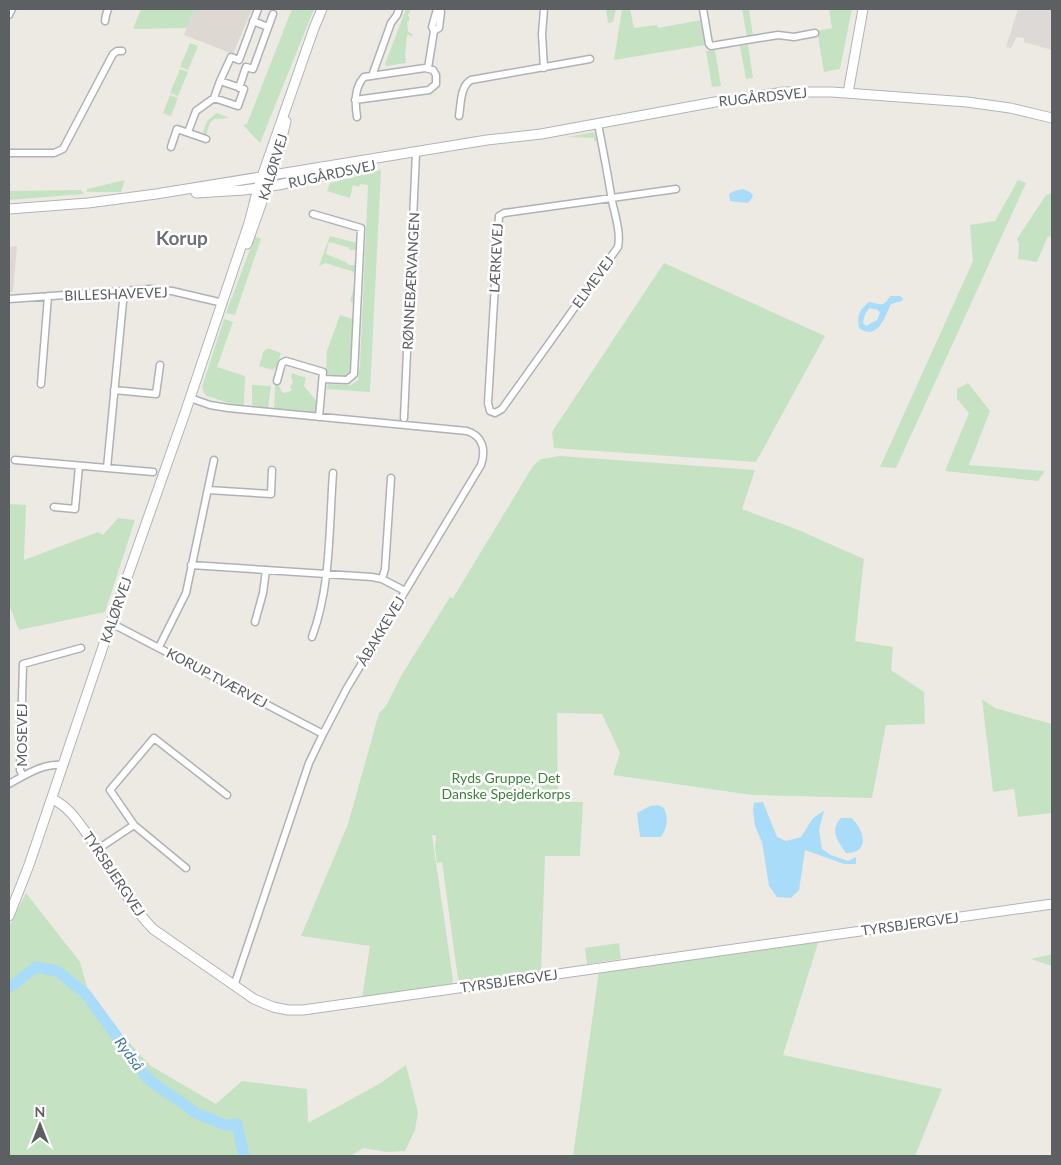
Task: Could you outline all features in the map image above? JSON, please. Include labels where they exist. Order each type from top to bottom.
[{"type":"street","points":[[9,15],[12,9]]},
{"type":"street","points":[[105,21],[108,9]]},
{"type":"street","points":[[188,132],[196,111],[214,98],[231,57],[239,60],[258,9]]},
{"type":"street","name":"KALØRVEJ","points":[[9,916],[52,800],[111,623],[265,181],[294,84],[322,9]]},
{"type":"street","points":[[372,76],[391,23],[399,9]]},
{"type":"street","points":[[428,68],[434,32],[432,27],[435,12],[439,9]]},
{"type":"street","points":[[544,9],[542,34],[544,68]]},
{"type":"street","points":[[703,9],[709,44],[711,46],[778,35],[794,37],[815,34]]},
{"type":"street","points":[[848,93],[863,9]]},
{"type":"street","points":[[239,88],[246,67],[252,69],[273,14]]},
{"type":"street","points":[[253,21],[268,27]]},
{"type":"street","points":[[9,153],[54,153],[63,149],[113,54],[117,51],[122,51]]},
{"type":"street","points":[[460,116],[464,89],[468,81],[590,59]]},
{"type":"street","points":[[355,100],[429,90],[434,86],[436,78],[434,71],[428,68],[364,77],[355,100],[357,117]]},
{"type":"street","points":[[214,98],[238,106],[244,89],[220,81]]},
{"type":"street","name":"KALØRVEJ","points":[[265,181],[277,159],[294,84]]},
{"type":"street","name":"RUGÅRDSVEJ","points":[[156,194],[186,194],[417,155],[487,140],[506,139],[598,124],[770,93],[806,91],[848,93],[979,103],[1052,118]]},
{"type":"street","name":"ELMEVEJ","points":[[492,412],[502,409],[616,250],[619,239],[598,124]]},
{"type":"street","points":[[171,147],[177,129],[206,139]]},
{"type":"street","name":"RUGÅRDSVEJ","points":[[9,208],[88,203],[265,181],[322,168],[417,155]]},
{"type":"street","name":"RØNNEBÆRVANGEN","points":[[404,418],[417,155]]},
{"type":"street","points":[[277,159],[282,167],[322,168]]},
{"type":"street","points":[[265,181],[334,170],[352,163]]},
{"type":"street","points":[[612,198],[676,189]]},
{"type":"street","name":"LÆRKEVEJ","points":[[492,412],[488,406],[499,216],[504,213],[612,198]]},
{"type":"street","points":[[313,214],[361,228],[354,374],[347,380],[323,379]]},
{"type":"street","name":"BILLESHAVEVEJ","points":[[9,299],[150,290],[172,291],[222,303]]},
{"type":"street","points":[[107,468],[124,291]]},
{"type":"street","points":[[41,384],[48,296]]},
{"type":"street","points":[[277,381],[282,363],[286,361],[323,372],[319,417]]},
{"type":"street","points":[[114,390],[156,394],[160,365]]},
{"type":"street","name":"ÅBAKKEVEJ","points":[[190,398],[215,406],[464,430],[476,435],[482,443],[484,457],[481,465],[347,688],[322,734],[309,763],[234,986]]},
{"type":"street","points":[[396,409],[404,410]]},
{"type":"street","points":[[15,460],[153,472]]},
{"type":"street","points":[[160,647],[186,593],[214,460]]},
{"type":"street","points":[[54,507],[75,509],[79,466]]},
{"type":"street","points":[[208,490],[271,494],[272,470]]},
{"type":"street","points":[[312,637],[321,608],[333,473]]},
{"type":"street","points":[[382,579],[385,569],[391,478]]},
{"type":"street","points":[[191,565],[372,577],[382,579],[405,591]]},
{"type":"street","points":[[254,622],[263,593],[266,570]]},
{"type":"street","name":"KORUP TVÆRVEJ","points":[[111,623],[160,647],[322,734]]},
{"type":"street","name":"MOSEVEJ","points":[[23,776],[20,770],[23,664],[81,648]]},
{"type":"street","points":[[186,868],[134,825],[110,790],[154,738],[227,795]]},
{"type":"street","points":[[9,784],[43,766],[64,764]]},
{"type":"street","name":"TYRSBJERGVEJ","points":[[52,800],[61,804],[69,811],[98,849],[141,917],[153,929],[254,999],[273,1007],[288,1010],[303,1010],[1052,904]]},
{"type":"street","points":[[98,849],[134,825]]},
{"type":"shaded area","points":[[195,9],[252,9],[233,54],[184,35]]},
{"type":"shaded area","points":[[1018,9],[1052,9],[1052,50],[1024,42],[1024,38],[1017,37],[1011,48],[1006,47]]},
{"type":"shaded area","points":[[17,246],[13,292],[9,292],[9,247]]},
{"type":"green space","points":[[141,9],[195,9],[187,28],[133,29]]},
{"type":"green space","points":[[292,9],[314,9],[260,143],[243,125],[247,124]]},
{"type":"green space","points":[[406,9],[411,9],[408,15],[410,19],[407,23],[408,31],[413,35],[407,35],[406,63],[386,66],[385,64]]},
{"type":"green space","points":[[606,9],[616,9],[613,22],[608,23]]},
{"type":"green space","points":[[622,9],[630,9],[634,28],[657,25],[658,28],[701,20],[705,45],[614,60]]},
{"type":"green space","points":[[742,9],[749,9],[753,36],[747,37]]},
{"type":"green space","points":[[829,9],[852,9],[840,69],[824,72],[817,31],[832,28]]},
{"type":"green space","points":[[190,43],[198,46],[188,70],[180,67]]},
{"type":"green space","points":[[748,45],[753,78],[746,79],[740,46]]},
{"type":"green space","points":[[715,50],[721,86],[712,87],[706,51]]},
{"type":"green space","points":[[180,69],[188,72],[178,96],[170,93]]},
{"type":"green space","points":[[170,95],[178,98],[171,116],[163,113]]},
{"type":"green space","points":[[217,113],[230,118],[214,119],[210,123],[206,136],[202,135],[207,121]]},
{"type":"green space","points":[[594,132],[597,141],[594,141],[594,138],[567,137]]},
{"type":"green space","points":[[381,170],[370,392],[326,389],[328,384],[351,385],[358,380],[368,185],[360,184],[359,187],[353,185],[350,198],[327,191],[330,183]]},
{"type":"green space","points":[[125,180],[121,192],[87,192],[87,189]]},
{"type":"green space","points":[[1018,180],[1026,183],[896,468],[880,467],[973,261],[970,225],[995,221]]},
{"type":"green space","points":[[81,190],[84,194],[9,200],[9,191]]},
{"type":"green space","points":[[1052,193],[1052,237],[1048,236],[1037,262],[1018,259],[1019,245],[1017,239],[1046,195]]},
{"type":"green space","points":[[255,236],[261,239],[235,315],[226,313]]},
{"type":"green space","points":[[330,236],[357,243],[357,255],[356,250],[349,250],[350,248],[329,242],[326,254],[349,265],[355,265],[355,260],[357,260],[354,308],[353,303],[350,301],[355,285],[354,272],[325,263],[319,266]]},
{"type":"green space","points":[[664,263],[825,336],[756,462],[554,448],[552,432]]},
{"type":"green space","points":[[340,315],[353,319],[352,369],[344,376],[336,377],[329,375],[326,373],[327,351]]},
{"type":"green space","points":[[224,319],[233,322],[217,367],[245,376],[244,404],[241,407],[207,396],[202,387]]},
{"type":"green space","points":[[267,348],[281,353],[276,368],[273,370],[259,366],[264,350],[266,351]]},
{"type":"green space","points":[[292,373],[306,378],[304,386],[318,403],[316,412],[274,410],[275,384],[279,386],[282,392],[285,393],[292,390],[290,387],[293,382]]},
{"type":"green space","points":[[968,383],[990,411],[969,465],[1045,471],[1038,481],[945,471],[969,413],[957,399],[957,389]]},
{"type":"green space","points":[[252,385],[271,386],[268,409],[257,408],[252,404]]},
{"type":"green space","name":"Ryds Gruppe, Det Danske Spejderkorps","points":[[560,456],[755,470],[742,509],[796,529],[864,559],[855,641],[893,647],[891,670],[924,692],[925,724],[886,725],[872,798],[752,795],[613,775],[620,753],[602,714],[557,713],[558,802],[583,802],[580,856],[545,856],[541,973],[461,984],[458,979],[442,862],[437,863],[436,836],[432,835],[453,980],[451,986],[362,998],[370,946],[301,936],[348,824],[379,713],[386,706],[401,676],[450,597],[453,598],[533,466],[541,459]]},
{"type":"green space","points":[[9,504],[26,505],[24,560],[98,532],[103,535],[118,518],[135,520],[105,612],[19,630],[9,605]]},
{"type":"green space","points":[[982,699],[995,708],[1052,724],[1052,813],[1018,817],[1014,789],[993,792]]},
{"type":"green space","points":[[26,893],[80,962],[91,1002],[151,1066],[216,1104],[242,1081],[307,1089],[308,1123],[379,1084],[406,1065],[418,1112],[415,1130],[405,1151],[386,1152],[363,1148],[351,1156],[9,1156],[9,927]]},
{"type":"green space","points":[[819,940],[783,1055],[942,1089],[915,1156],[573,1156],[599,971]]},
{"type":"green space","points":[[619,943],[621,959],[587,964],[585,948]]},
{"type":"green space","points":[[1052,954],[1052,966],[1031,959]]},
{"type":"water","points":[[743,189],[753,195],[751,200],[747,203],[730,201],[729,194]]},
{"type":"water","points":[[890,296],[900,296],[903,298],[902,301],[891,304],[880,326],[871,332],[859,328],[858,320],[861,310],[869,302],[883,304]],"holes":[[[870,308],[878,310],[880,313],[877,320],[866,326],[863,323],[867,311]]]},
{"type":"water","points":[[763,802],[777,837],[786,841],[801,837],[813,818],[824,811],[819,830],[822,849],[831,855],[848,861],[856,857],[856,864],[844,864],[805,850],[799,890],[791,898],[777,897],[769,886],[762,842],[755,826],[754,803]]},
{"type":"water","points":[[658,805],[664,808],[666,816],[667,823],[663,834],[661,837],[640,837],[637,813],[650,806]]},
{"type":"water","points":[[841,818],[851,818],[856,822],[862,834],[862,845],[854,852],[846,853],[836,836],[837,822]]},
{"type":"waterway","name":"Rydså","points":[[9,988],[36,967],[57,971],[85,993],[148,1079],[196,1113],[225,1125],[237,1124],[244,1156]]},
{"type":"district","name":"Korup","points":[[182,238]]}]
